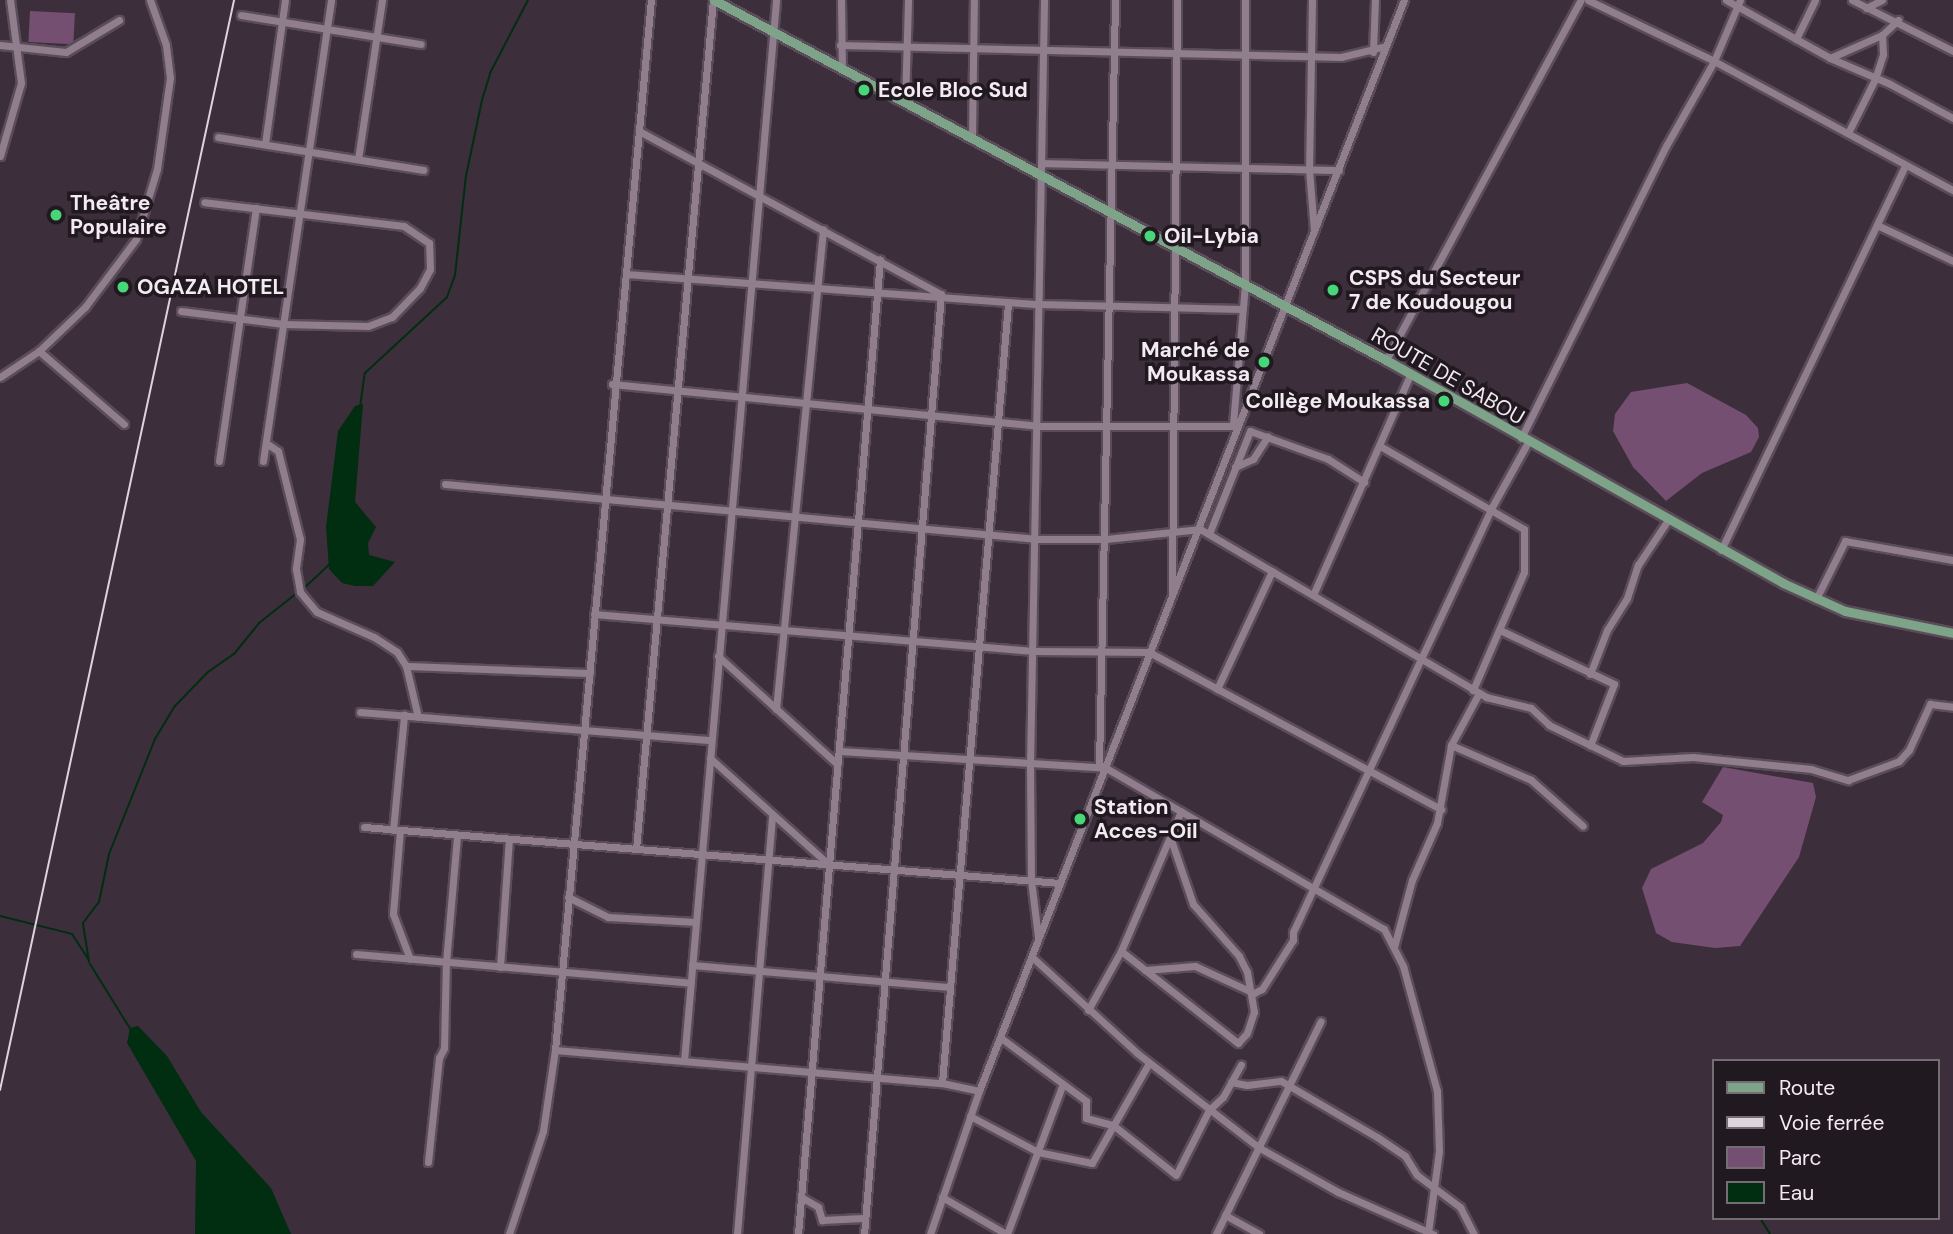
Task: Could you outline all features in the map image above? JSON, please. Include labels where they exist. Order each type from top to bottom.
[{"type":"main road","name":"ROUTE DE SABOU","points":[[713,0],[905,103],[1041,168],[1112,212],[1386,360],[1721,550],[1816,599],[1857,614],[1953,633]]},
{"type":"street","points":[[0,156],[21,83],[10,0]]},
{"type":"street","points":[[0,377],[39,351],[85,307],[136,239],[157,169],[170,78],[166,45],[150,0]]},
{"type":"street","points":[[265,144],[285,0]]},
{"type":"street","points":[[263,461],[331,0]]},
{"type":"street","points":[[358,159],[382,0]]},
{"type":"street","points":[[509,1234],[543,1131],[555,1049],[590,673],[612,384],[626,274],[651,0]]},
{"type":"street","points":[[636,849],[713,0]]},
{"type":"street","points":[[684,1061],[757,193],[775,34],[776,0]]},
{"type":"street","points":[[841,0],[842,68]]},
{"type":"street","points":[[905,103],[908,0]]},
{"type":"street","points":[[972,136],[974,0]]},
{"type":"street","points":[[1038,940],[1031,880],[1030,766],[1037,539],[1044,0]]},
{"type":"street","points":[[1103,767],[1115,0]]},
{"type":"street","points":[[1172,597],[1172,245],[1177,0]]},
{"type":"street","points":[[1236,425],[1240,309],[1245,284],[1245,0]]},
{"type":"street","points":[[1312,0],[1309,169],[1315,235]]},
{"type":"street","points":[[1373,52],[1375,0]]},
{"type":"street","points":[[930,1234],[979,1091],[1103,767],[1200,529],[1236,425],[1315,235],[1404,0]]},
{"type":"street","points":[[1386,360],[1581,0]]},
{"type":"street","points":[[1588,0],[1714,61],[1953,190]]},
{"type":"street","points":[[1726,0],[1739,3],[1829,58],[1953,118]]},
{"type":"street","points":[[1796,39],[1815,0]]},
{"type":"street","points":[[1866,8],[1882,0]]},
{"type":"street","points":[[1856,1],[1866,8],[1898,20],[1953,51]]},
{"type":"street","points":[[1254,993],[1262,989],[1288,950],[1314,888],[1492,507],[1667,146],[1714,61],[1739,3]]},
{"type":"street","points":[[241,15],[421,44]]},
{"type":"street","points":[[0,45],[66,52],[119,20]]},
{"type":"street","points":[[1829,58],[1882,35],[1898,20]]},
{"type":"street","points":[[1848,133],[1875,79],[1883,54],[1882,35]]},
{"type":"street","points":[[840,45],[1311,56],[1373,52],[1386,46]]},
{"type":"street","points":[[639,131],[698,160],[941,294]]},
{"type":"street","points":[[218,137],[423,170]]},
{"type":"street","points":[[1041,168],[1113,165],[1339,170]]},
{"type":"street","points":[[1721,550],[1905,166]]},
{"type":"street","points":[[181,311],[283,324],[357,327],[382,323],[420,288],[430,268],[429,243],[410,229],[204,202]]},
{"type":"street","points":[[219,461],[256,208]]},
{"type":"street","points":[[1877,225],[1953,261]]},
{"type":"street","points":[[776,709],[823,229]]},
{"type":"street","points":[[798,1234],[880,259]]},
{"type":"street","points":[[626,274],[941,294],[1008,303],[1172,310],[1240,309]]},
{"type":"street","points":[[864,1234],[863,1218],[941,294]]},
{"type":"street","points":[[942,1083],[1008,303]]},
{"type":"street","points":[[39,351],[124,424]]},
{"type":"street","points":[[1313,595],[1409,375]]},
{"type":"street","points":[[612,384],[1038,426],[1236,425]]},
{"type":"street","points":[[1209,534],[1250,431],[1328,459],[1364,482]]},
{"type":"street","points":[[1235,467],[1253,459],[1268,436]]},
{"type":"street","points":[[266,443],[278,451],[300,539],[301,592],[317,612],[374,637],[397,652],[406,666],[418,717]]},
{"type":"street","points":[[1380,446],[1492,507],[1524,529],[1524,572],[1502,631],[1451,745],[1441,809],[1399,917],[1394,947]]},
{"type":"street","points":[[445,484],[603,495],[1037,539],[1173,535],[1200,529],[1424,657],[1476,691],[1531,708],[1549,724],[1623,761],[1693,757],[1811,769],[1848,780],[1899,761],[1909,750],[1930,704],[1953,707]]},
{"type":"street","points":[[1591,674],[1606,630],[1627,598],[1638,565],[1668,520]]},
{"type":"street","points":[[1816,599],[1845,541],[1953,560]]},
{"type":"street","points":[[1217,689],[1272,571]]},
{"type":"street","points":[[594,614],[1033,651],[1149,652],[1441,809]]},
{"type":"street","points":[[1502,631],[1614,684],[1590,746]]},
{"type":"street","points":[[718,656],[837,764]]},
{"type":"street","points":[[406,666],[590,673]]},
{"type":"street","points":[[360,712],[711,740]]},
{"type":"street","points":[[404,715],[393,914],[410,958]]},
{"type":"street","points":[[1451,745],[1531,780],[1583,826]]},
{"type":"street","points":[[839,751],[1030,766],[1103,767],[1384,929],[1403,966],[1437,1091],[1440,1126],[1431,1233],[1338,1192],[1258,1147],[1149,1063],[1032,957]]},
{"type":"street","points":[[710,758],[829,864]]},
{"type":"street","points":[[1088,1010],[1121,951],[1181,811]]},
{"type":"street","points":[[737,1234],[772,814]]},
{"type":"street","points":[[363,827],[1060,883]]},
{"type":"street","points":[[428,1162],[439,1058],[444,1048],[446,962],[457,835]]},
{"type":"street","points":[[1121,951],[1238,1043],[1254,1012],[1254,993],[1239,957],[1193,904],[1170,837]]},
{"type":"street","points":[[500,967],[509,839]]},
{"type":"street","points":[[568,897],[608,917],[696,922]]},
{"type":"street","points":[[356,954],[691,983]]},
{"type":"street","points":[[692,965],[950,987]]},
{"type":"street","points":[[1145,970],[1195,966],[1254,993]]},
{"type":"street","points":[[1216,1234],[1321,1021]]},
{"type":"street","points":[[1001,1038],[1062,1086],[1086,1101],[1086,1118],[1113,1125],[1176,1175],[1209,1110],[1241,1065]]},
{"type":"street","points":[[555,1049],[942,1083],[979,1091]]},
{"type":"street","points":[[970,1116],[1038,1152],[1092,1163],[1149,1063]]},
{"type":"street","points":[[1231,1082],[1289,1085],[1405,1156],[1417,1175],[1460,1207],[1474,1234]]},
{"type":"street","points":[[942,1197],[1007,1234],[1062,1086]]},
{"type":"street","points":[[801,1197],[818,1207],[822,1220],[863,1218]]},
{"type":"street","points":[[1225,1215],[1259,1234]]},
{"type":"green space","points":[[30,11],[75,13],[73,44],[28,42]]},
{"type":"green space","points":[[1687,383],[1746,415],[1758,428],[1759,437],[1751,452],[1702,473],[1666,501],[1633,467],[1613,431],[1615,414],[1631,392]]},
{"type":"green space","points":[[1723,767],[1813,783],[1816,797],[1799,857],[1740,946],[1715,948],[1672,942],[1656,933],[1642,888],[1651,869],[1703,843],[1721,822],[1723,815],[1702,802]]},
{"type":"water","points":[[363,404],[355,502],[376,527],[368,543],[369,555],[395,562],[373,586],[342,583],[329,569],[326,527],[338,431],[355,406]]},
{"type":"water","points":[[138,1026],[167,1056],[201,1112],[271,1188],[291,1234],[195,1234],[196,1161],[127,1043],[130,1028]]},
{"type":"waterway","points":[[360,407],[365,373],[447,297],[455,275],[466,176],[482,100],[490,73],[528,0]]},
{"type":"waterway","points":[[302,590],[329,565]]},
{"type":"waterway","points":[[89,962],[83,923],[99,902],[109,854],[155,739],[175,706],[208,672],[234,654],[259,623],[297,593]]},
{"type":"waterway","points":[[0,916],[72,934],[88,959]]},
{"type":"waterway","points":[[90,964],[131,1030]]},
{"type":"waterway","points":[[1761,1220],[1770,1234]]},
{"type":"railway","points":[[0,1090],[234,0]]},
{"type":"place","name":"Ecole Bloc Sud","points":[[864,90]]},
{"type":"place","name":"Theâtre Populaire","points":[[56,215]]},
{"type":"place","name":"Oil-Lybia","points":[[1150,236]]},
{"type":"place","name":"OGAZA HOTEL","points":[[123,287]]},
{"type":"place","name":"CSPS du Secteur 7 de Koudougou","points":[[1333,290]]},
{"type":"place","name":"Marché de Moukassa","points":[[1264,362]]},
{"type":"place","name":"Collège Moukassa","points":[[1444,401]]},
{"type":"place","name":"Station Acces-Oil","points":[[1080,819]]}]
